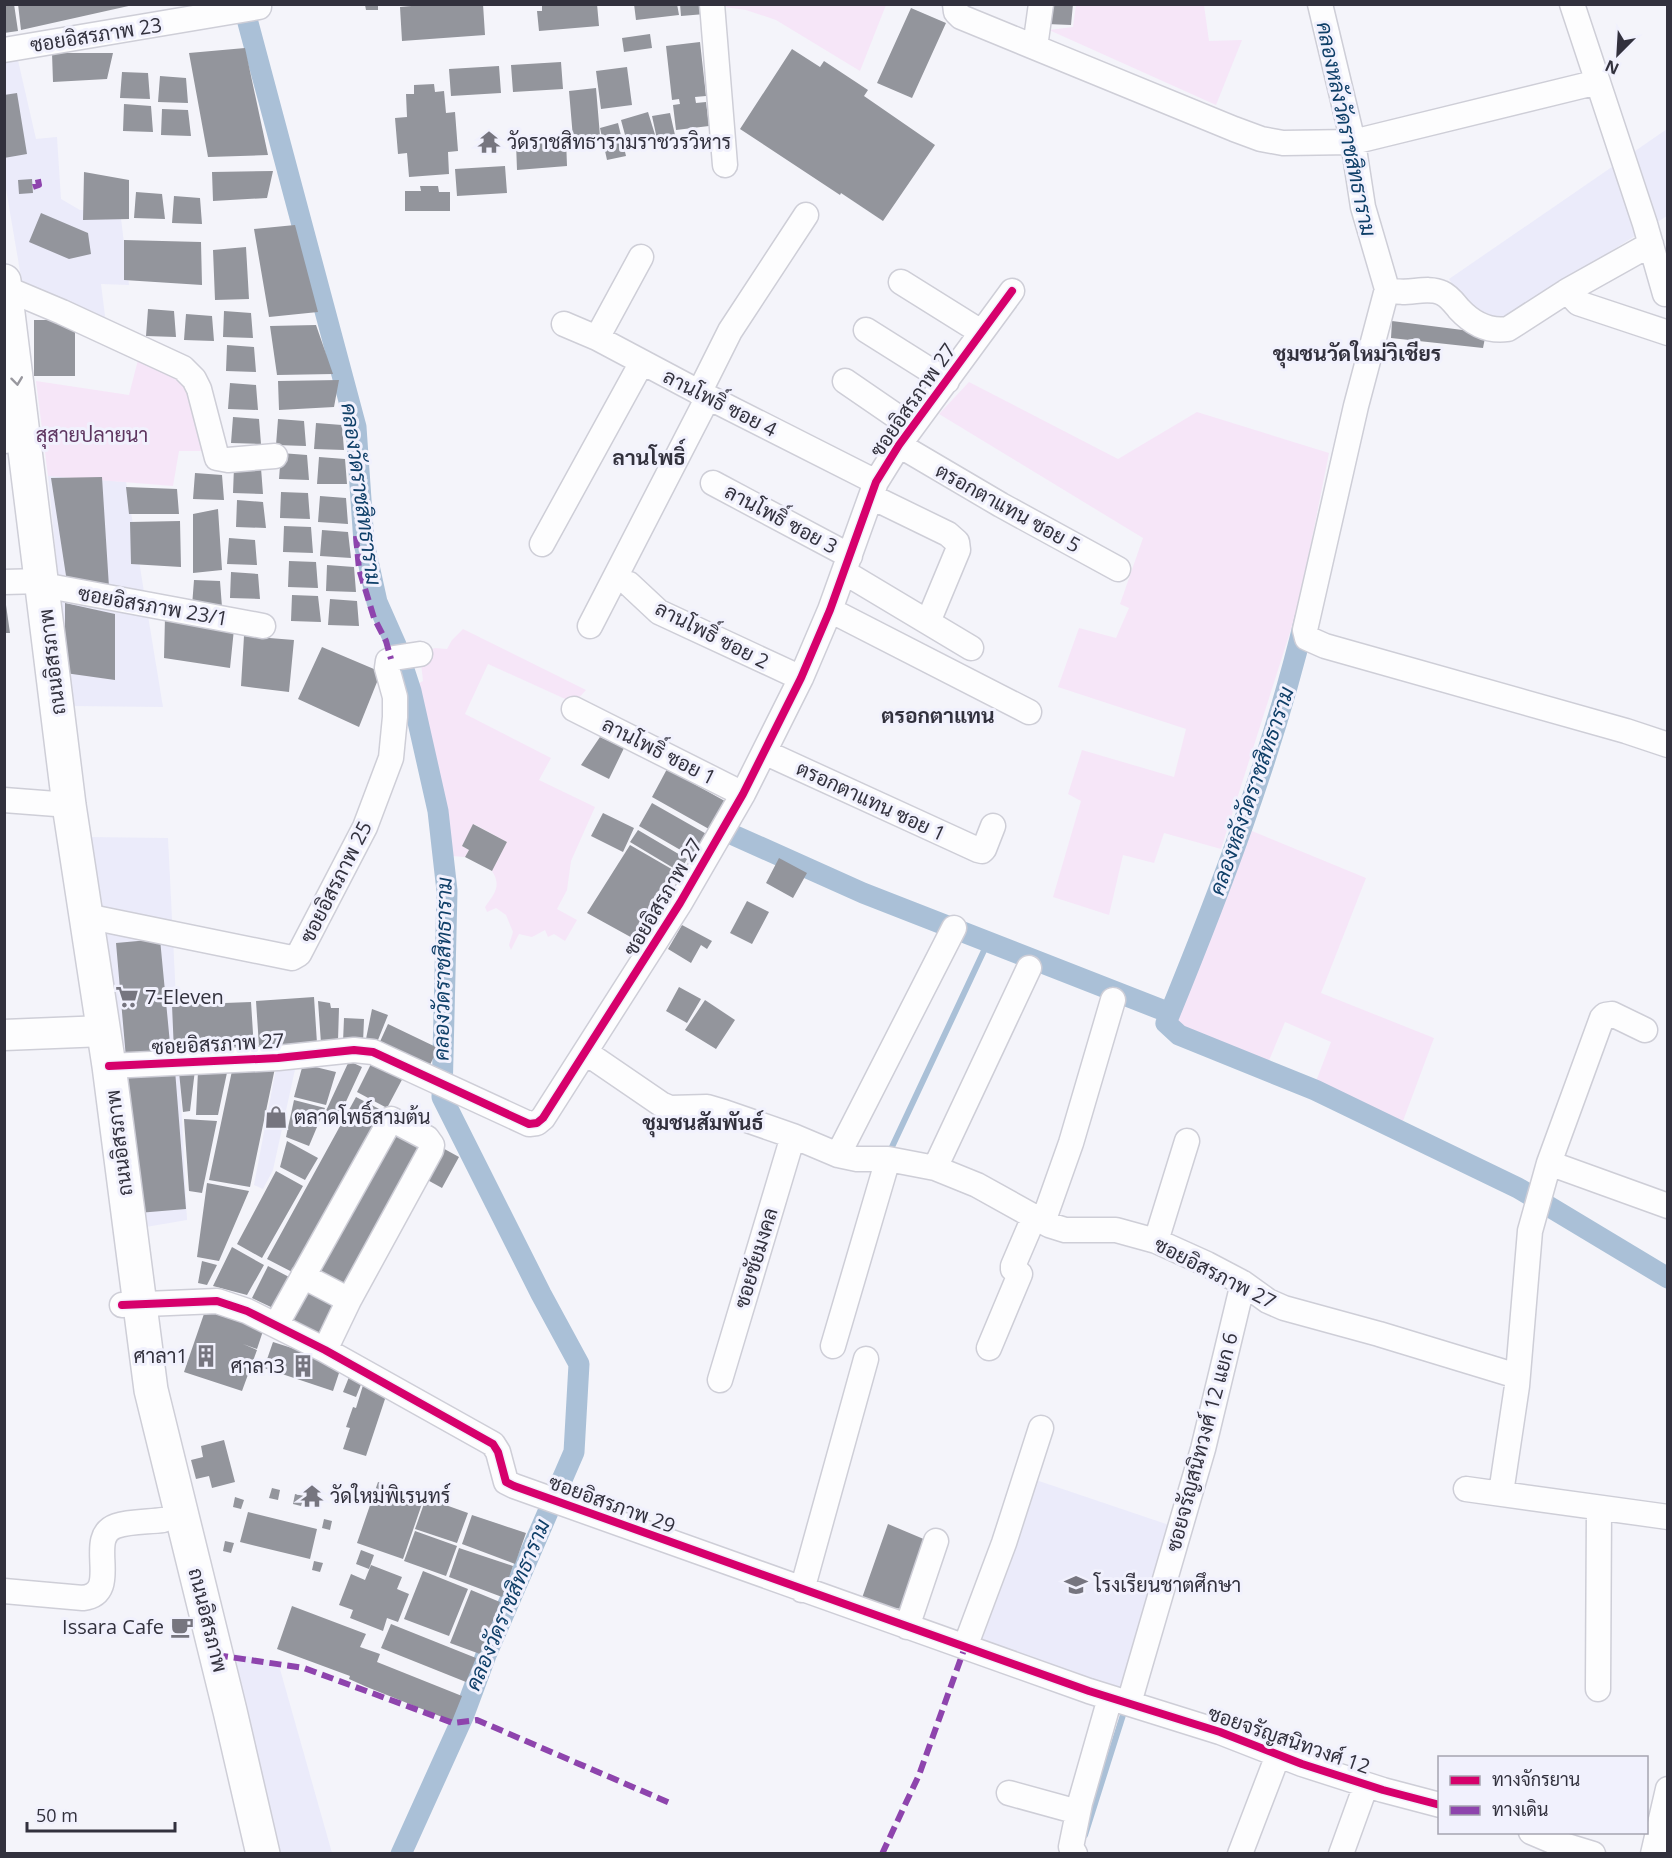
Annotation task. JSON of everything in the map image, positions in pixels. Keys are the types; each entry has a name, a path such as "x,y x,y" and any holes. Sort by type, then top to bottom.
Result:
{"main road":[{"name":"ถนนอิสรภาพ","path":"4,281 29,583"},
{"path":"5,441 29,583 94,1031 130,1305 139,1422 247,1854"},
{"name":"ถนนอิสรภาพ","path":"61,804 86,916 94,1031 109,1066 130,1305 263,1854"}],"street":[{"path":"712,4 725,165"},
{"path":"955,4 956,12 961,17 1261,139 1283,143 1343,142 1598,82"},
{"path":"1035,47 1041,4"},
{"path":"1320,4 1343,142 1387,289 1356,406 1305,630 1307,638 1325,646 1626,731 1668,745"},
{"path":"1572,4 1664,281"},
{"name":"ซอยอิสรภาพ 23","path":"4,50 259,7"},
{"path":"590,626 703,395 730,331 806,215"},
{"path":"1387,289 1397,293 1438,291 1448,297 1481,327 1497,330 1508,329 1567,291 1651,244"},
{"path":"597,339 641,257"},
{"path":"901,282 981,332"},
{"path":"5,288 183,368 194,379 199,389 217,458 228,460 275,456"},
{"name":"ซอยอิสรภาพ 27","path":"109,1066 278,1058 354,1050 373,1052 529,1124 537,1124 680,903 743,794 801,678 830,610 874,490 906,436 1012,291"},
{"path":"1567,291 1578,303 1668,333"},
{"name":"ลานโพธิ์ ซอย 4","path":"564,324 703,395 948,534 957,542 958,550 928,622"},
{"path":"866,330 947,381"},
{"path":"542,544 642,362"},
{"name":"ตรอกตาแทน ซอย 5","path":"845,381 906,436 1001,505 1118,568"},
{"name":"ลานโพธิ์ ซอย 3","path":"712,483 847,564 928,622 971,648"},
{"name":"ซอยอิสรภาพ 23/1","path":"29,583 263,626"},
{"name":"ลานโพธิ์ ซอย 2","path":"629,584 650,604 666,615 801,678"},
{"path":"830,610 1029,712"},
{"name":"ซอยอิสรภาพ 25","path":"86,916 292,958 298,954 365,827 391,758 395,697 390,663 420,654"},
{"name":"ลานโพธิ์ ซอย 1","path":"574,709 743,794"},
{"name":"ตรอกตาแทน ซอย 1","path":"764,752 978,850 984,849 993,826"},
{"path":"4,800 61,804"},
{"path":"838,1155 954,928"},
{"path":"935,1168 1029,968"},
{"path":"989,1348 1020,1274 1013,1269 1013,1266 1039,1219 1071,1143 1113,1000"},
{"path":"1501,1493 1518,1376 1530,1231 1546,1173 1602,1018 1612,1014 1645,1030"},
{"path":"4,1035 94,1031"},
{"name":"ซอยอิสรภาพ 27","path":"585,1052 670,1108 707,1107 793,1136 838,1155 857,1159 888,1159 935,1168 977,1185 1039,1219 1065,1230 1116,1230 1156,1241 1243,1283 1268,1301 1284,1308 1518,1376"},
{"path":"276,1325 391,1119 428,1138 432,1145 431,1150 349,1300 325,1350"},
{"name":"ซอยชัยมงคล","path":"720,1380 793,1136"},
{"path":"1156,1241 1187,1141"},
{"path":"833,1347 888,1159"},
{"path":"1546,1173 1668,1206"},
{"path":"303,1276 349,1300"},
{"name":"ซอยจรัญสนิทวงศ์ 12 แยก 6","path":"1075,1854 1071,1847 1078,1812 1120,1700 1203,1449 1243,1283"},
{"name":"ซอยอิสรภาพ 29","path":"130,1305 217,1301 247,1311 325,1350 493,1444 498,1452 506,1482 802,1590 1120,1700"},
{"path":"802,1590 866,1359"},
{"path":"965,1647 1004,1543 1041,1428"},
{"path":"1466,1489 1668,1517"},
{"path":"1598,1689 1599,1508"},
{"path":"4,1591 91,1597 101,1587 103,1563 101,1546 106,1535 114,1526 163,1520"},
{"path":"907,1627 936,1541"},
{"name":"ซอยจรัญสนิทวงศ์ 12","path":"1120,1700 1220,1732 1278,1755 1366,1785 1438,1804"},
{"path":"1240,1854 1278,1755"},
{"path":"1341,1854 1366,1785"},
{"path":"1653,1854 1668,1789"},
{"path":"1009,1792 1078,1812"},
{"path":"1533,1834 1557,1848 1593,1854"}],"shaded area":[{"path":"17,56 36,139 57,137 61,199 80,210 120,210 129,285 101,284 106,324 23,289 5,183 4,58"},
{"path":"1667,129 1667,216 1496,323 1481,319 1458,294 1449,279"},
{"path":"48,476 126,482 163,707 71,706"},
{"path":"87,837 168,838 187,1220 140,1228"},
{"name":"ตลาดโพธิ์สามต้น","path":"277,1063 296,1065 273,1170 263,1189 254,1185"},
{"name":"โรงเรียนชาตศึกษา","path":"1033,1479 1172,1526 1127,1695 973,1643"},
{"path":"225,1652 278,1662 332,1853 277,1853"}],"green space":[{"path":"723,5 886,5 860,71 776,20"},
{"path":"1076,5 1204,5 1209,41 1242,40 1216,105 1049,30 1073,27"},
{"name":"สุสายปลายนา","path":"139,356 177,370 193,390 204,451 179,451 173,486 48,476 36,381 129,395"},
{"path":"969,382 1118,459 1197,412 1329,453 1299,604 1221,849 1164,833 1154,863 1123,855 1109,915 1053,897 1081,801 1068,794 1082,750 1174,777 1186,729 1058,687 1079,628 1116,638 1129,608 1120,604 1143,538 939,414"},
{"path":"463,629 586,690 574,703 488,664 465,714 551,758 539,780 595,807 571,861 567,890 557,909 577,920 565,941 554,934 548,937 545,930 532,937 519,934 511,950 509,945 513,932 506,915 496,908 487,912 485,907 497,886 492,871 507,842 474,824 462,846 469,850 465,857 452,856 416,685 423,681 420,654 435,648 447,649"},
{"path":"1247,829 1366,878 1321,993 1434,1038 1403,1121 1315,1084 1331,1042 1285,1022 1268,1063 1174,1023"}],"building":[{"path":"4,4 14,4 18,31 4,33"},
{"path":"18,4 133,4 133,5 21,30"},
{"path":"483,4 485,35 402,41 400,7"},
{"path":"542,4 597,4 599,26 539,31 537,11 542,11"},
{"path":"634,4 677,4 679,15 636,20"},
{"path":"680,4 704,4 705,14 681,16"},
{"path":"1048,4 1073,4 1071,25 1047,24"},
{"path":"365,5 378,5 378,10 366,10"},
{"path":"911,8 946,23 912,98 877,83"},
{"path":"650,34 652,48 624,52 622,38"},
{"path":"700,42 706,96 695,97 696,103 706,102 709,126 676,130 673,105 680,104 679,99 672,100 666,46"},
{"path":"245,48 268,155 208,157 189,53"},
{"path":"792,49 820,67 824,61 868,90 864,96 935,145 883,221 740,129"},
{"path":"52,53 113,53 107,79 53,82"},
{"path":"561,62 563,89 513,92 511,65"},
{"path":"499,66 501,93 451,96 449,69"},
{"path":"627,67 632,105 601,109 596,71"},
{"path":"122,72 148,73 150,99 120,98"},
{"path":"160,76 186,78 188,103 158,102"},
{"path":"434,84 435,92 444,91 446,113 455,112 458,151 448,152 449,174 409,177 407,153 398,154 395,118 407,117 406,94 414,94 414,85"},
{"path":"596,88 600,136 573,138 569,91"},
{"path":"17,93 27,154 4,158 4,95"},
{"path":"124,104 151,106 153,132 123,131"},
{"path":"162,109 188,110 191,136 161,135"},
{"path":"648,112 656,138 628,146 621,120"},
{"path":"670,113 675,135 657,139 652,116"},
{"path":"618,123 626,156 607,160 600,128"},
{"path":"566,139 567,166 517,170 516,143"},
{"path":"505,166 507,193 457,196 455,169"},
{"path":"273,171 267,198 213,201 212,172"},
{"path":"84,172 129,180 129,219 83,220"},
{"path":"32,179 33,193 19,194 18,180"},
{"path":"420,186 438,186 439,192 450,192 450,211 405,211 405,191 421,191"},
{"path":"136,192 162,194 165,219 134,218"},
{"path":"174,196 200,198 202,224 172,223"},
{"path":"41,213 88,233 91,254 69,259 29,242"},
{"path":"295,225 318,312 269,317 254,229"},
{"path":"124,240 201,242 202,285 124,280"},
{"path":"246,247 249,299 215,300 213,250"},
{"path":"148,309 174,311 176,337 146,336"},
{"path":"224,311 251,313 253,338 223,337"},
{"path":"186,314 212,316 214,341 184,340"},
{"path":"34,320 75,320 75,376 34,376"},
{"path":"1392,321 1486,333 1483,348 1391,338"},
{"path":"316,325 333,374 277,375 270,326"},
{"path":"227,345 254,347 256,372 226,371"},
{"path":"339,380 334,407 279,410 278,381"},
{"path":"230,383 256,385 258,410 228,409"},
{"path":"233,417 259,419 261,444 231,443"},
{"path":"278,419 304,421 306,446 276,445"},
{"path":"316,423 342,425 344,450 314,449"},
{"path":"281,453 307,455 309,480 279,479"},
{"path":"319,457 345,459 347,484 317,484"},
{"path":"234,467 261,468 263,494 233,493"},
{"path":"195,473 222,475 224,500 193,499"},
{"path":"102,477 109,587 67,582 51,478"},
{"path":"126,487 177,489 179,514 129,514"},
{"path":"281,492 308,493 310,519 280,518"},
{"path":"320,496 346,498 348,524 318,522"},
{"path":"237,500 263,502 266,528 236,527"},
{"path":"218,509 222,570 193,573 193,514"},
{"path":"180,521 181,567 131,564 130,522"},
{"path":"284,526 311,527 313,553 283,552"},
{"path":"322,530 348,532 351,558 320,556"},
{"path":"229,538 255,540 257,565 227,564"},
{"path":"289,561 316,562 318,588 288,587"},
{"path":"327,565 354,567 356,592 326,591"},
{"path":"231,572 258,574 260,599 230,598"},
{"path":"194,580 220,581 222,607 192,606"},
{"path":"292,595 318,596 321,622 291,621"},
{"path":"330,599 357,601 359,626 328,625"},
{"path":"65,603 115,614 115,680 65,673"},
{"path":"4,605 6,605 10,633 4,633"},
{"path":"165,617 234,629 230,668 164,658"},
{"path":"244,636 294,640 289,692 241,686"},
{"path":"322,647 381,672 359,727 298,699"},
{"path":"600,737 624,748 609,779 581,765"},
{"path":"667,769 732,805 716,833 652,797"},
{"path":"652,803 710,836 696,859 639,826"},
{"path":"603,813 634,828 623,852 591,836"},
{"path":"473,824 507,842 492,871 465,857 469,850 462,846"},
{"path":"638,830 687,859 680,872 630,842"},
{"path":"630,845 675,871 636,940 587,913"},
{"path":"779,858 807,873 793,898 766,883"},
{"path":"747,901 769,912 752,944 730,933"},
{"path":"682,925 712,941 707,949 701,945 691,963 668,949"},
{"path":"160,939 171,1054 126,1058 116,943"},
{"path":"679,987 701,999 687,1023 666,1011"},
{"path":"314,997 317,1043 259,1046 256,1001"},
{"path":"705,1000 735,1020 716,1049 685,1030"},
{"path":"318,1001 330,1003 331,1008 339,1008 338,1041 321,1043"},
{"path":"251,1002 254,1049 174,1052 172,1005"},
{"path":"372,1009 388,1015 376,1045 365,1044"},
{"path":"344,1018 364,1019 363,1043 343,1042"},
{"path":"388,1024 438,1048 428,1069 378,1046"},
{"path":"374,1058 405,1074 387,1108 357,1092"},
{"path":"349,1061 362,1067 337,1121 324,1115"},
{"path":"303,1064 336,1072 326,1105 294,1097"},
{"path":"233,1066 275,1068 250,1187 209,1180"},
{"path":"228,1068 218,1115 196,1115 198,1071"},
{"path":"175,1070 186,1209 138,1213 127,1074"},
{"path":"195,1070 190,1111 183,1112 179,1072"},
{"path":"356,1097 385,1112 296,1274 267,1259"},
{"path":"294,1100 325,1108 309,1146 286,1137"},
{"path":"184,1119 217,1121 202,1193 189,1191"},
{"path":"394,1129 427,1147 347,1290 314,1271"},
{"path":"287,1141 318,1158 305,1180 280,1167"},
{"path":"439,1146 459,1157 442,1188 422,1177"},
{"path":"276,1171 303,1186 262,1258 237,1244"},
{"path":"207,1183 249,1191 219,1261 197,1257"},
{"path":"232,1247 264,1265 247,1295 213,1286"},
{"path":"202,1261 217,1265 207,1285 198,1283"},
{"path":"268,1266 291,1278 275,1309 252,1298"},
{"path":"309,1285 340,1304 320,1337 289,1319"},
{"path":"206,1308 264,1328 257,1349 243,1344 257,1350 242,1391 184,1372"},
{"name":"ศาลา3","path":"273,1342 342,1364 333,1391 264,1368"},
{"path":"349,1377 362,1382 356,1397 343,1392"},
{"path":"364,1382 388,1390 366,1456 343,1449 350,1428 346,1427 353,1407 356,1408"},
{"path":"224,1440 235,1482 212,1488 209,1476 196,1479 191,1460 203,1457 201,1446"},
{"path":"378,1482 424,1498 403,1559 357,1543"},
{"path":"272,1488 280,1490 278,1500 269,1498"},
{"path":"295,1494 304,1496 301,1506 293,1504"},
{"path":"235,1497 244,1500 241,1509 233,1507"},
{"path":"426,1498 468,1513 457,1543 415,1529"},
{"path":"248,1512 317,1529 310,1559 240,1542"},
{"path":"472,1515 526,1533 515,1564 462,1544"},
{"path":"324,1519 332,1521 330,1530 322,1528"},
{"path":"888,1524 926,1540 901,1609 896,1608 895,1611 862,1598"},
{"path":"415,1531 457,1546 446,1576 404,1561"},
{"path":"225,1541 234,1543 231,1553 223,1551"},
{"path":"459,1548 513,1566 502,1597 449,1577"},
{"path":"361,1550 374,1555 369,1569 356,1564"},
{"path":"314,1561 323,1563 320,1572 312,1570"},
{"path":"371,1565 402,1577 397,1589 409,1594 398,1622 387,1618 383,1631 350,1618 353,1610 339,1605 351,1574 365,1580"},
{"path":"423,1571 468,1589 449,1636 404,1619"},
{"path":"471,1590 500,1602 480,1654 450,1643"},
{"path":"292,1606 366,1634 360,1647 380,1654 377,1662 462,1696 452,1721 367,1687 349,1679 350,1676 277,1649"},
{"path":"391,1624 476,1658 466,1682 381,1648"}],"waterway":[{"name":"คลองวัดราชสิทธาราม","path":"243,4 356,427 364,543 377,602 396,645 411,691 438,811 447,891 442,1097 541,1294 579,1364 574,1452 486,1655 463,1717 401,1854"},
{"name":"คลองหลังวัดราชสิทธาราม","path":"1305,618 1261,772 1206,924 1166,1023 1179,1035 1315,1090 1518,1188 1668,1278"},
{"path":"731,834 863,893 1170,1013"},
{"path":"891,1149 988,942"},
{"path":"1085,1835 1123,1715"}],"marked path":[{"path":"33,187 39,185 37,175"},
{"path":"356,536 359,569 374,618 386,641 391,659"},
{"path":"882,1854 919,1775 965,1647"},
{"path":"216,1655 304,1668 453,1723 477,1720 670,1803"}],"cycle path":[{"path":"109,1066 278,1058 354,1050 373,1052 529,1124 537,1123 543,1118 680,903 743,794 801,678 830,610 876,482 899,445 1012,291"},
{"path":"122,1305 217,1301 247,1311 325,1350 493,1444 498,1452 506,1482 514,1486 1089,1691 1220,1732 1302,1764 1383,1790 1438,1804"}],"place":[{"name":"วัดราชสิทธารามราชวรวิหาร","path":"489,142"},
{"name":"7-Eleven","path":"127,997"},
{"name":"ตลาดโพธิ์สามต้น","path":"276,1117"},
{"name":"ศาลา1","path":"206,1356"},
{"name":"ศาลา3","path":"303,1366"},
{"name":"วัดใหม่พิเรนทร์","path":"312,1496"},
{"name":"โรงเรียนชาตศึกษา","path":"1076,1585"},
{"name":"Issara Cafe","path":"182,1627"}],"district":[{"name":"ชุมชนวัดใหม่วิเชียร","path":"1357,354"},
{"name":"ลานโพธิ์","path":"649,458"},
{"name":"ตรอกตาแทน","path":"938,716"},
{"name":"ชุมชนสัมพันธ์","path":"703,1123"}]}
